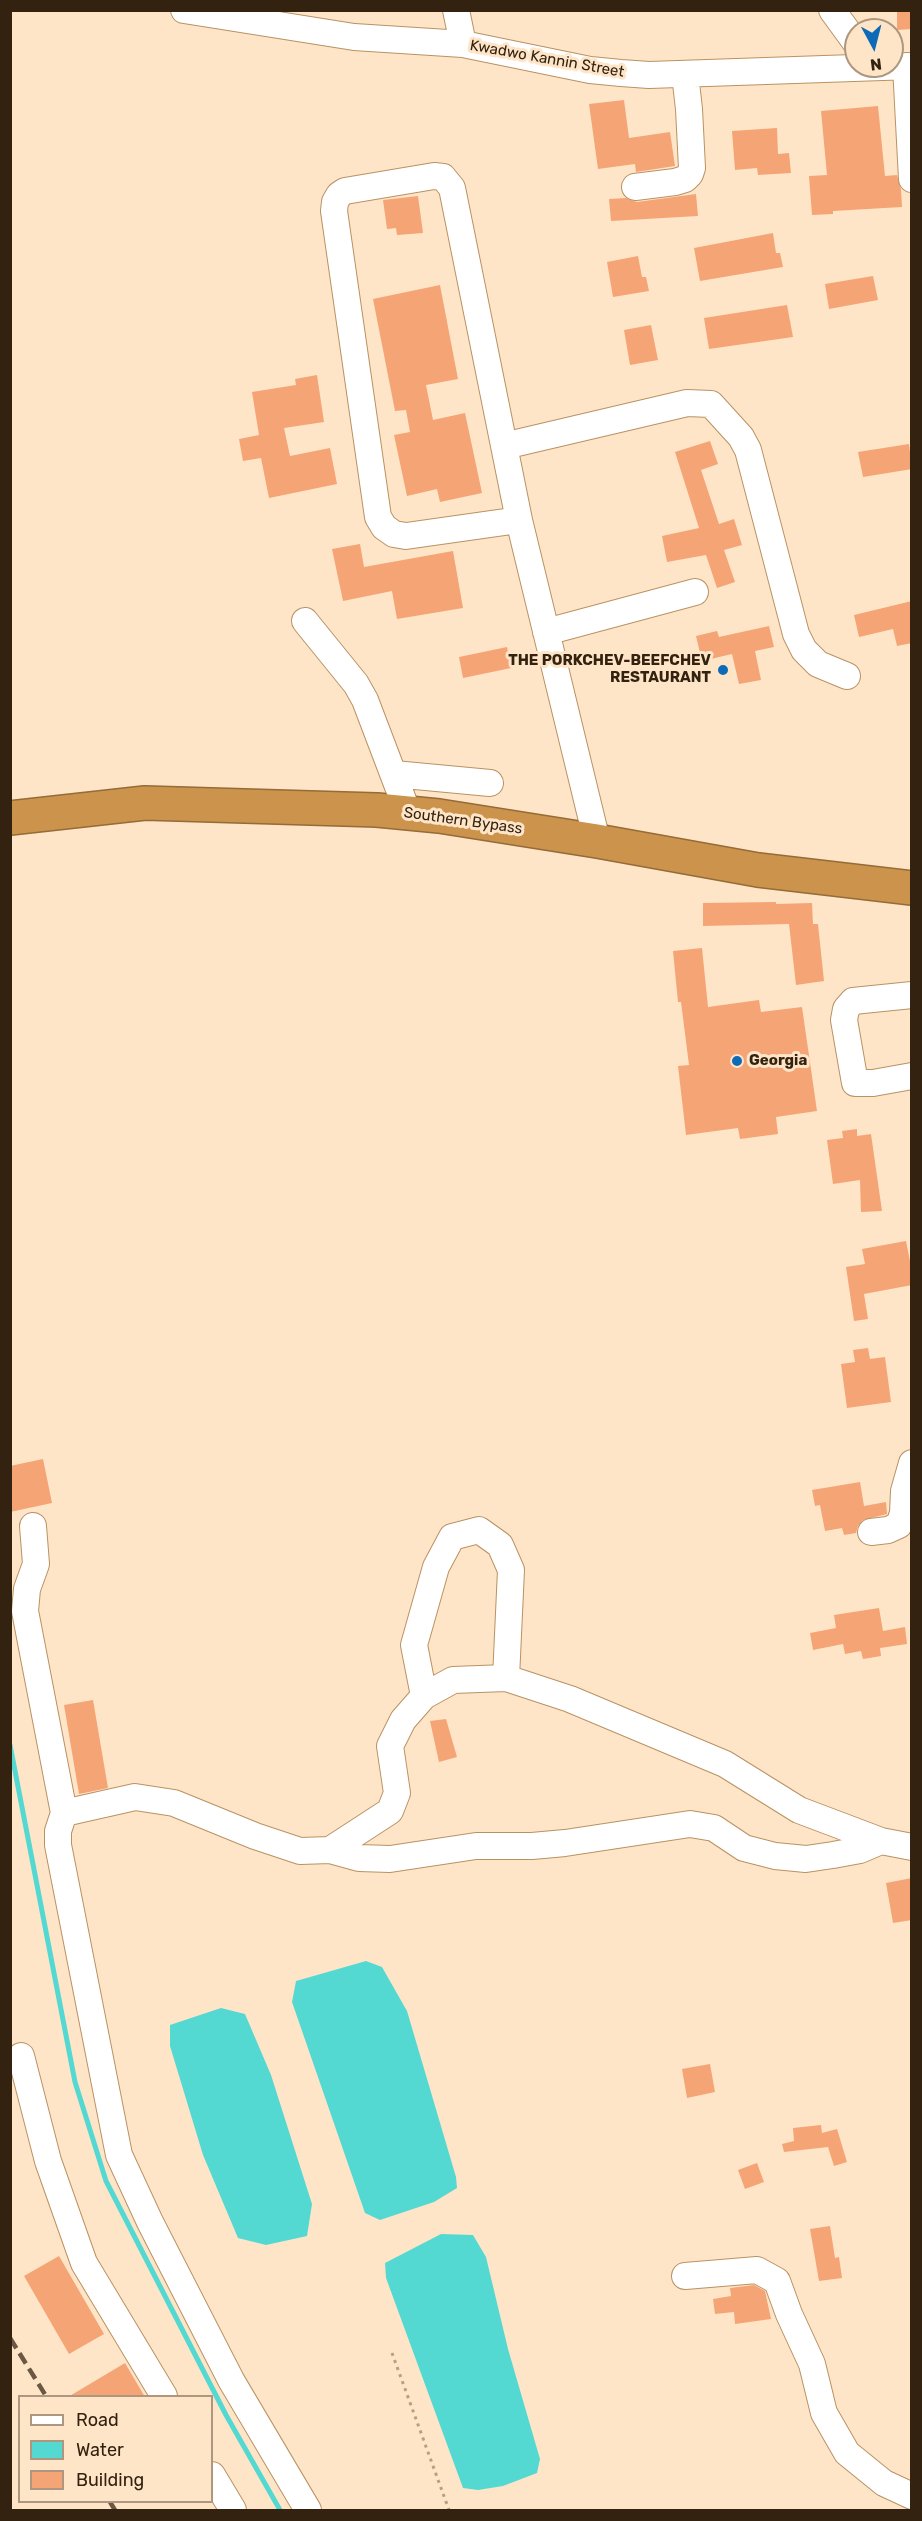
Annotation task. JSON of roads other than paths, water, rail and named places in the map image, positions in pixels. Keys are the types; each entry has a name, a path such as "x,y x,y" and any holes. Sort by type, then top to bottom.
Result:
{"highway":[{"name":"Southern Bypass","path":"10,818 145,803 345,808 408,813 597,841 758,870 912,888"}],"street":[{"name":"Kwadwo Kannin Street","path":"184,10 354,37 463,44 590,70 649,75 844,68"},
{"path":"456,10 463,44"},
{"path":"832,10 844,26"},
{"path":"909,66 912,179"},
{"path":"635,187 675,182 690,174 692,168 690,121 685,74"},
{"path":"519,520 406,536 394,534 384,527 378,517 334,212 335,202 345,190 434,176 443,177 449,183 519,520 597,841"},
{"path":"504,446 687,403 711,404 741,437 748,450 796,634 804,650 818,663 847,676"},
{"path":"546,632 695,592"},
{"path":"305,621 356,684 374,720 408,813"},
{"path":"394,774 490,783"},
{"path":"912,995 853,1001 846,1009 844,1020 855,1083 873,1083 912,1076"},
{"path":"871,1532 888,1530 899,1525 903,1513 904,1491 912,1463"},
{"path":"33,1526 36,1564 27,1589 25,1611 64,1813 58,1830 58,1845 119,2155 150,2222 231,2380 308,2511"},
{"path":"424,1696 414,1645 436,1568 452,1537 479,1530 500,1545 511,1570 506,1678"},
{"path":"330,1850 390,1811 396,1793 390,1746 403,1720 424,1696 453,1680 506,1678 570,1699 725,1764 799,1810 881,1841 912,1847"},
{"path":"64,1813 135,1797 174,1803 255,1836 300,1851 330,1850 359,1858 390,1859 476,1846 532,1846 565,1843 690,1824 714,1828 744,1848 775,1856 806,1858 833,1855 860,1851 881,1841"},
{"path":"21,2056 48,2161 84,2263 163,2395"},
{"path":"685,2276 757,2270 777,2280 789,2314 812,2364 824,2413 847,2453 884,2483 912,2496"},
{"path":"213,2477 233,2511"}],"water":[{"path":"366,1961 382,1967 407,2011 456,2177 457,2188 434,2202 380,2220 365,2213 292,2002 296,1981"},
{"path":"221,2008 245,2014 271,2075 312,2204 307,2236 266,2245 238,2238 203,2155 170,2046 170,2025"},
{"path":"441,2234 473,2235 486,2257 508,2349 540,2459 537,2473 503,2486 478,2490 463,2488 386,2278 385,2263"}],"waterway":[{"path":"10,1745 75,2082 106,2181 226,2415 280,2510"}],"railway":[{"path":"10,2338 45,2395"},
{"path":"111,2503 115,2510"}],"place":[{"name":"THE PORKCHEV-BEEFCHEV RESTAURANT","path":"723,670"},
{"name":"Georgia","path":"737,1061"}]}
